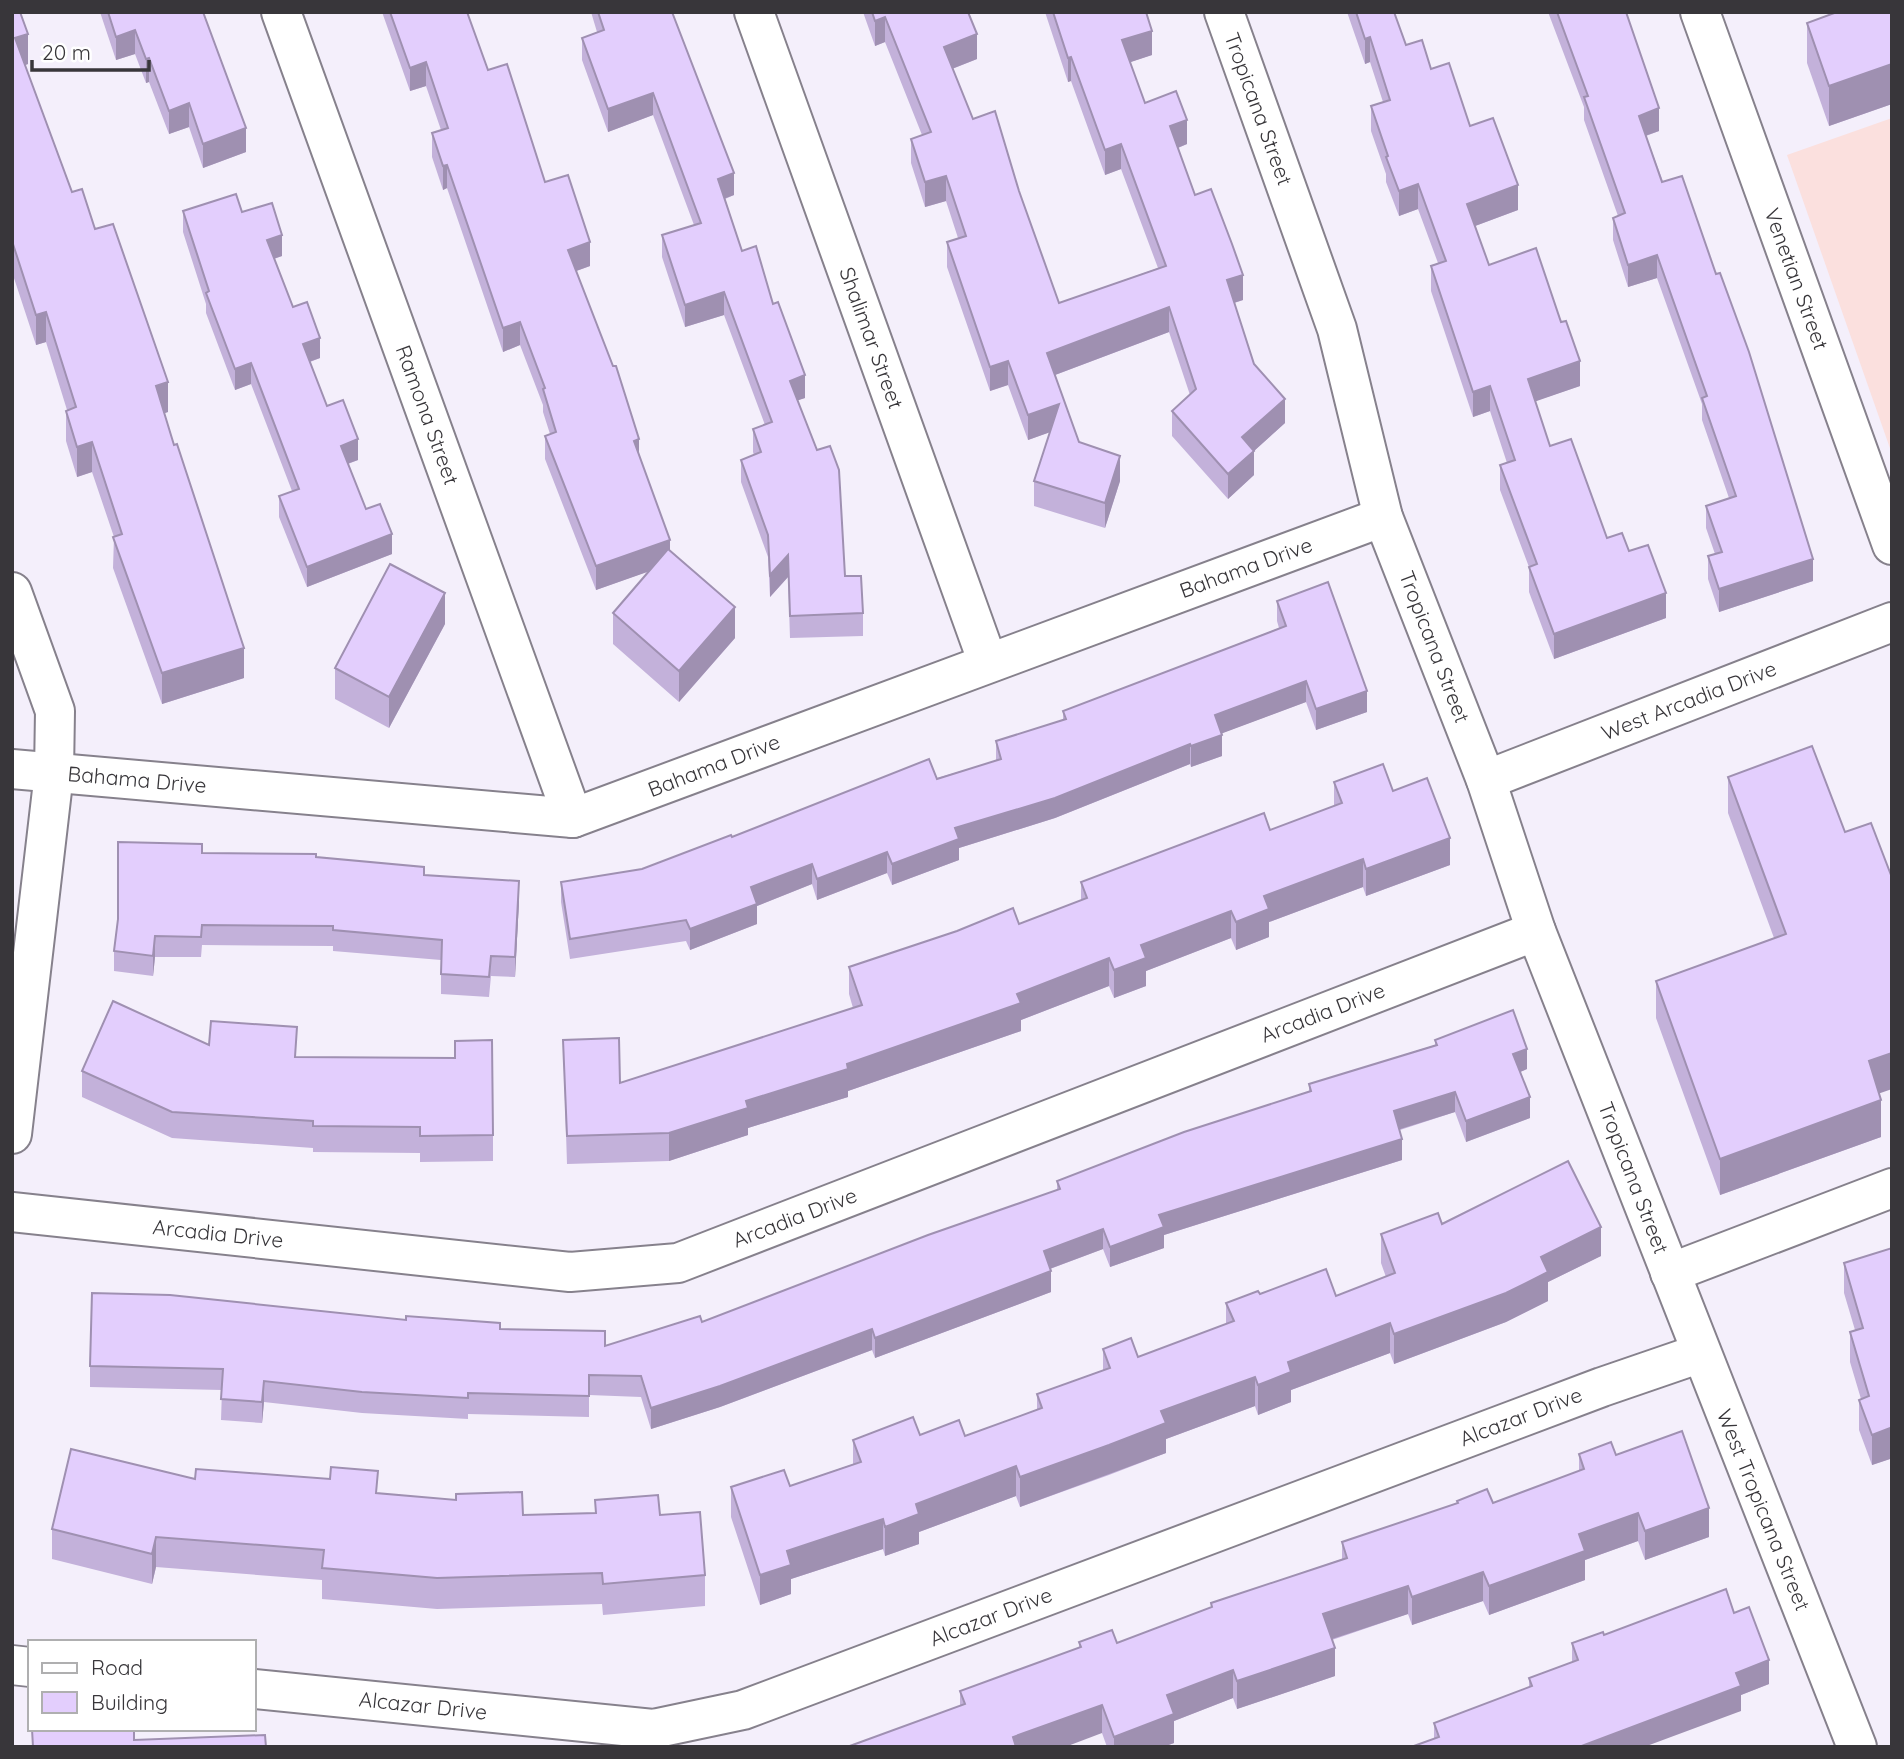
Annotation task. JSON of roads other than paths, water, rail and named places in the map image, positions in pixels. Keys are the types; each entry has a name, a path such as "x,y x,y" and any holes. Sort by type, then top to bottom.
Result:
{"street":[{"name":"Ramona Street","path":"281,12 573,818"},
{"name":"Shalimar Street","path":"754,12 988,663"},
{"name":"Tropicana Street","path":"1224,12 1337,329 1383,517 1486,780 1536,931 1670,1273"},
{"name":"Venetian Street","path":"1700,12 1892,545"},
{"name":"Bahama Drive","path":"12,769 573,818 1383,517"},
{"path":"12,592 55,711 54,773 12,1135"},
{"name":"West Arcadia Drive","path":"1486,780 1892,622"},
{"name":"Arcadia Drive","path":"12,1212 570,1272 678,1264 1536,931"},
{"path":"1670,1273 1892,1188"},
{"name":"West Tropicana Street","path":"1670,1273 1857,1747"},
{"name":"Alcazar Drive","path":"256,1689 653,1729 743,1710 1589,1392 1701,1353"}]}
